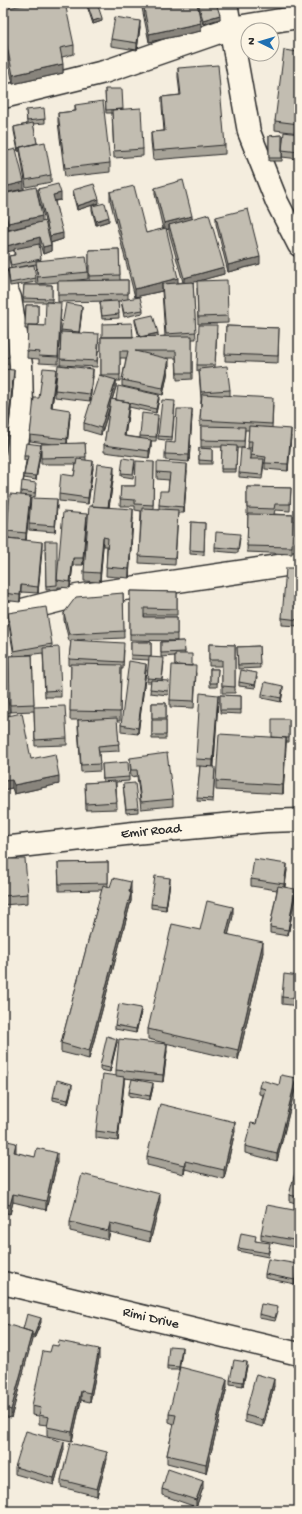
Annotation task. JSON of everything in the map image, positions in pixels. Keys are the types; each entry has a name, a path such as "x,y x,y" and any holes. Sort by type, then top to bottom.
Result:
{"street":[{"path":"226,3 249,132 277,202 299,245"},
{"path":"3,97 104,72 231,28 299,17"},
{"path":"3,282 10,298 22,365 22,410 3,537"},
{"path":"3,615 77,596 299,563"},
{"name":"Emir Road","path":"3,848 134,833 266,821 299,820"},
{"name":"Rimi Drive","path":"3,1283 299,1354"}],"building":[{"path":"33,3 65,3 74,45 60,48 63,64 13,75 3,27 3,9"},
{"path":"87,3 97,3 102,18 93,21"},
{"path":"143,3 197,3 201,23 149,34"},
{"path":"198,3 216,3 220,15 203,20"},
{"path":"115,17 140,21 137,43 111,39"},
{"path":"284,50 299,52 299,124 275,121"},
{"path":"218,65 225,145 153,151 151,132 165,131 162,97 181,95 178,68"},
{"path":"105,89 122,89 123,109 106,110"},
{"path":"103,101 110,163 65,168 58,113 76,111 75,105"},
{"path":"44,108 45,119 27,121 26,110"},
{"path":"141,108 143,149 114,151 112,110"},
{"path":"33,123 37,143 18,148 14,127"},
{"path":"284,132 299,134 299,152 282,150"},
{"path":"282,135 282,158 269,158 269,136"},
{"path":"45,142 51,175 26,180 20,147"},
{"path":"16,149 24,182 4,187 3,152"},
{"path":"183,180 192,216 164,223 155,188"},
{"path":"58,184 61,193 53,195 63,233 50,236 38,189"},
{"path":"94,184 99,199 77,206 73,190"},
{"path":"134,186 146,233 166,228 178,278 135,289 110,192"},
{"path":"36,187 42,216 8,223 3,194"},
{"path":"105,203 109,217 96,221 92,206"},
{"path":"248,209 260,257 228,265 216,217"},
{"path":"209,214 224,267 184,278 169,225"},
{"path":"45,221 51,245 43,247 40,237 3,247 3,232"},
{"path":"39,244 41,259 11,265 9,256 15,255 14,249"},
{"path":"119,249 120,275 89,276 89,250"},
{"path":"86,256 88,272 38,277 36,261"},
{"path":"34,265 36,278 10,283 8,269"},
{"path":"128,280 128,294 58,295 58,281"},
{"path":"227,280 228,316 198,317 197,281"},
{"path":"193,282 196,332 166,334 162,284"},
{"path":"24,285 52,285 52,299 23,298"},
{"path":"140,297 143,310 124,313 121,300"},
{"path":"118,301 119,314 102,316 100,302"},
{"path":"46,302 61,303 58,357 39,356 40,352 27,351 28,325 45,326"},
{"path":"66,303 82,306 79,332 61,330"},
{"path":"26,305 38,305 38,325 25,325"},
{"path":"3,314 6,314 9,357 3,358"},
{"path":"153,315 158,333 140,337 135,319"},
{"path":"132,323 133,337 102,337 102,324"},
{"path":"199,325 217,325 215,365 197,365"},
{"path":"226,326 279,328 278,356 225,354"},
{"path":"61,332 99,334 97,361 60,359"},
{"path":"192,336 192,373 177,373 176,351 135,351 169,359 163,388 122,380 128,351 120,351 120,375 101,375 101,337"},
{"path":"58,365 93,369 90,394 55,390"},
{"path":"227,366 230,390 201,392 199,369"},
{"path":"43,368 56,369 51,407 70,410 67,439 30,435 34,398 39,398"},
{"path":"3,369 14,370 9,416 3,415"},
{"path":"99,375 116,380 101,428 84,423"},
{"path":"118,386 159,395 156,409 116,400"},
{"path":"202,394 273,398 272,424 200,420"},
{"path":"111,399 129,402 124,436 151,440 149,451 104,445"},
{"path":"162,400 175,401 172,437 158,436"},
{"path":"177,409 192,409 189,455 165,454 166,442 175,443"},
{"path":"142,413 158,415 156,437 140,436"},
{"path":"3,417 9,418 3,467"},
{"path":"201,426 245,427 244,441 201,440"},
{"path":"249,426 291,429 288,464 265,463 266,457 251,455 252,441 248,441"},
{"path":"26,443 41,445 36,476 24,475 28,456 24,456"},
{"path":"85,443 86,457 41,458 41,444"},
{"path":"222,445 237,446 236,469 221,469"},
{"path":"199,448 212,449 212,461 199,460"},
{"path":"241,448 250,449 250,459 264,459 262,475 239,473"},
{"path":"123,458 135,460 133,474 121,473"},
{"path":"77,459 93,461 88,498 59,494 61,474 74,476"},
{"path":"136,461 154,462 153,505 135,504 135,500 120,499 121,486 135,486"},
{"path":"157,462 187,464 184,507 159,505 160,491 168,491 170,473 157,472"},
{"path":"97,464 114,466 108,507 92,506"},
{"path":"22,481 36,483 35,493 21,491"},
{"path":"247,487 291,488 290,504 275,504 274,509 247,508"},
{"path":"10,494 30,496 26,533 7,531"},
{"path":"31,498 57,499 55,526 29,524"},
{"path":"89,506 133,509 129,569 106,567 108,538 103,537 100,573 84,572"},
{"path":"142,508 178,510 175,558 139,556"},
{"path":"63,512 87,514 83,558 73,558 70,582 57,580"},
{"path":"248,514 293,515 292,547 247,546"},
{"path":"191,522 205,523 204,551 190,550"},
{"path":"216,532 240,534 238,549 215,547"},
{"path":"7,538 42,542 38,587 21,585 20,595 3,593 3,575"},
{"path":"45,541 57,541 57,585 46,586"},
{"path":"286,568 299,568 299,620 282,618"},
{"path":"130,591 177,592 177,609 144,608 144,617 177,617 177,634 130,634"},
{"path":"123,593 124,631 69,634 64,613 76,597"},
{"path":"46,607 52,644 14,651 8,613"},
{"path":"4,621 6,639 3,639"},
{"path":"71,640 124,643 123,662 69,659"},
{"path":"184,641 185,652 161,653 161,642"},
{"path":"131,642 151,642 151,656 131,655"},
{"path":"209,644 235,645 235,687 222,686 222,660 209,660"},
{"path":"3,645 7,645 7,683 3,683"},
{"path":"259,646 260,664 238,665 237,647"},
{"path":"59,647 61,690 45,691 43,648"},
{"path":"175,654 192,654 192,666 175,665"},
{"path":"32,655 34,704 10,705 9,656"},
{"path":"149,657 164,658 162,679 147,678"},
{"path":"129,661 146,664 138,728 121,725"},
{"path":"71,664 121,665 120,712 70,711"},
{"path":"172,665 196,666 194,701 170,700"},
{"path":"210,669 218,669 217,683 210,683"},
{"path":"241,670 257,673 255,685 239,682"},
{"path":"151,680 169,681 168,691 150,689"},
{"path":"265,682 283,686 281,698 262,694"},
{"path":"6,690 10,712 3,713 3,691"},
{"path":"200,693 218,695 213,760 196,759"},
{"path":"220,695 241,696 241,710 220,710"},
{"path":"152,703 166,703 166,718 152,718"},
{"path":"65,706 67,738 35,740 34,707"},
{"path":"22,713 31,759 55,754 59,776 14,785 12,780 3,781 3,717"},
{"path":"117,718 119,744 98,746 100,764 81,765 78,720"},
{"path":"272,719 289,719 289,738 272,737"},
{"path":"152,720 166,720 166,735 152,735"},
{"path":"219,734 286,738 283,785 216,781"},
{"path":"167,753 173,799 141,802 137,770 131,770 130,758"},
{"path":"128,762 129,777 103,779 102,764"},
{"path":"200,766 215,767 213,799 197,798"},
{"path":"115,781 117,802 86,804 85,783"},
{"path":"135,783 138,808 126,809 123,784"},
{"path":"3,859 25,859 28,894 3,896"},
{"path":"254,859 287,864 284,884 251,879"},
{"path":"108,862 108,883 59,884 58,863"},
{"path":"155,876 170,878 166,906 151,904"},
{"path":"113,878 131,882 129,892 131,893 89,1051 61,1043 103,885 110,887"},
{"path":"278,886 295,889 288,930 270,927"},
{"path":"207,901 233,907 226,934 263,942 238,1050 148,1029 172,924 200,930"},
{"path":"299,914 299,932 295,931"},
{"path":"284,974 299,976 299,999 282,997"},
{"path":"119,1004 141,1008 136,1029 115,1025"},
{"path":"107,1036 117,1039 110,1068 100,1066"},
{"path":"119,1039 167,1044 163,1075 116,1070"},
{"path":"3,1072 8,1073 5,1089 3,1089"},
{"path":"103,1074 124,1077 118,1134 96,1131"},
{"path":"281,1075 296,1078 277,1154 245,1146 251,1123 256,1124 265,1089 259,1087 261,1080 279,1085"},
{"path":"132,1079 153,1083 150,1096 129,1092"},
{"path":"57,1080 72,1084 68,1100 53,1097"},
{"path":"160,1104 235,1122 224,1170 185,1161 184,1165 147,1156"},
{"path":"3,1140 16,1143 14,1152 35,1157 37,1148 57,1153 46,1201 13,1194 10,1205 3,1203"},
{"path":"297,1165 299,1165 299,1197 289,1195"},
{"path":"82,1174 160,1194 150,1233 110,1223 108,1231 70,1222"},
{"path":"267,1205 299,1211 299,1241 261,1234"},
{"path":"241,1233 256,1236 255,1241 270,1243 268,1253 238,1248"},
{"path":"268,1259 298,1264 295,1280 265,1274"},
{"path":"261,1304 278,1307 275,1318 259,1314"},
{"path":"27,1314 41,1318 34,1335 32,1335 32,1332 23,1329"},
{"path":"6,1324 32,1332 11,1410 3,1407 3,1335"},
{"path":"59,1341 99,1349 90,1393 81,1391 72,1432 47,1427 49,1417 39,1415 41,1408 32,1406 43,1351 50,1352 52,1345 58,1346"},
{"path":"169,1346 182,1347 179,1367 167,1366"},
{"path":"234,1360 247,1362 243,1382 230,1380"},
{"path":"180,1367 227,1379 206,1464 167,1455 176,1415 169,1414"},
{"path":"256,1374 274,1379 263,1420 245,1415"},
{"path":"26,1431 64,1442 54,1478 15,1467"},
{"path":"70,1443 107,1452 97,1489 61,1480"},
{"path":"168,1469 203,1481 196,1500 162,1489"}]}
